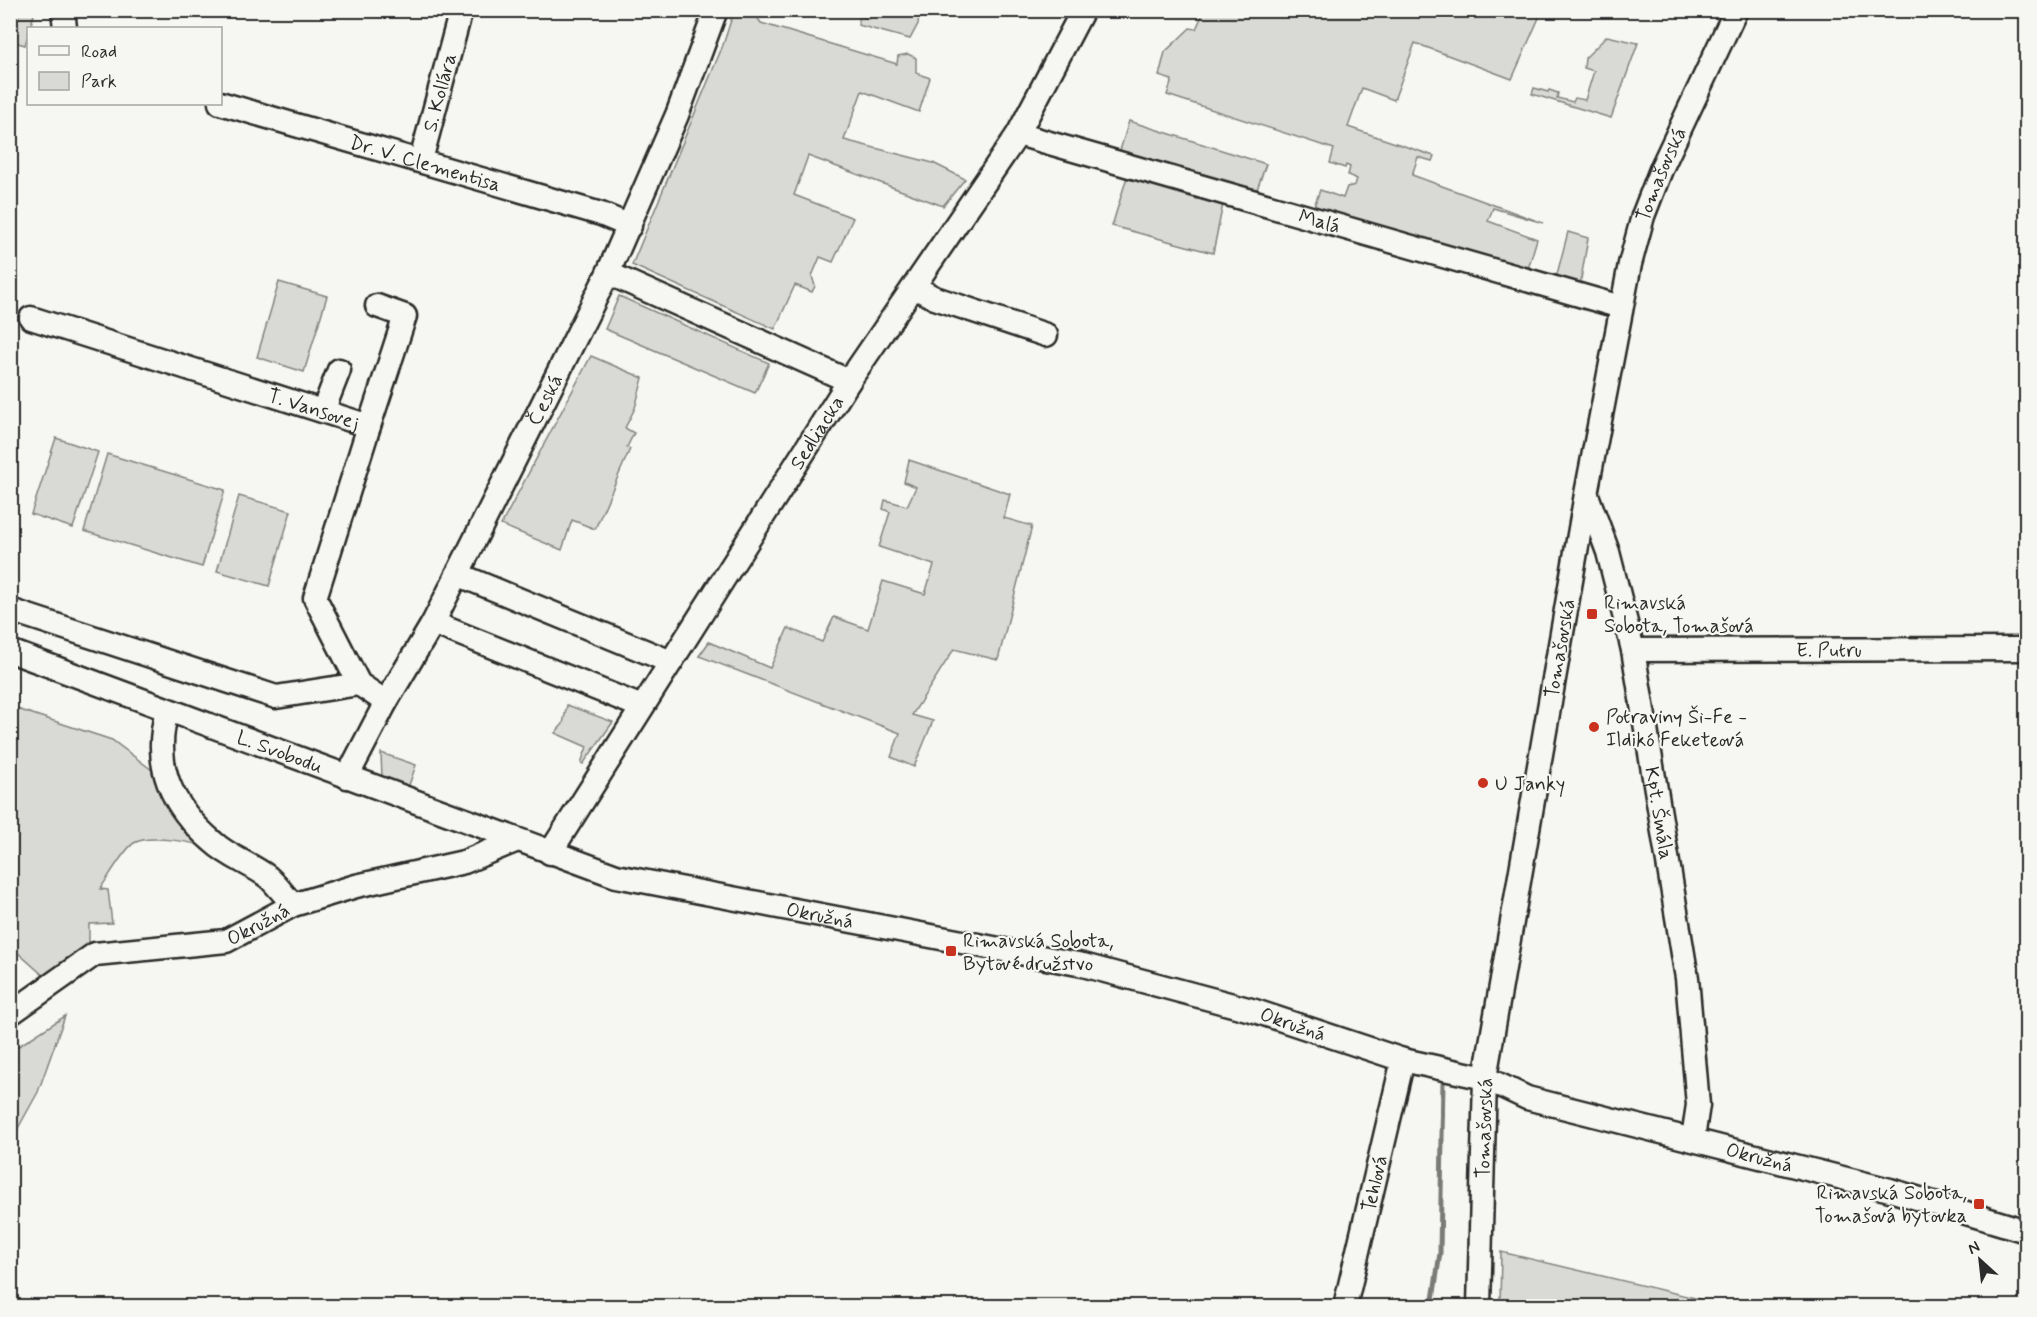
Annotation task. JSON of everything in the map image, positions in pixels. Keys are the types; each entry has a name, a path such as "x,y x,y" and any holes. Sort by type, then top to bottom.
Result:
{"street":[{"path":"63,10 65,27"},
{"name":"Česká","path":"347,777 386,702 433,623 608,273 677,115 716,10"},
{"name":"Sedliacka","path":"550,853 849,381 1018,134 1083,10"},
{"name":"Tomašovská","path":"1479,1306 1485,1078 1586,494 1621,307 1642,216 1662,167 1736,10"},
{"name":"S. Kollára","path":"421,160 458,15"},
{"name":"Dr. V. Clementisa","path":"222,104 601,214 630,226"},
{"name":"Malá","path":"1018,134 1621,307"},
{"path":"608,273 849,381"},
{"path":"914,287 935,298 1046,335"},
{"path":"369,426 405,316 376,306"},
{"name":"T. Vansovej","path":"31,318 369,426 315,598 359,684 386,702"},
{"path":"323,411 339,370"},
{"name":"Kpt. Šmála","path":"1586,494 1608,552 1633,650 1687,978 1698,1106 1693,1138"},
{"path":"457,574 671,662"},
{"path":"10,610 276,697 359,684"},
{"path":"433,623 642,707"},
{"name":"E. Putru","path":"1633,650 2026,649"},
{"name":"L. Svobodu","path":"10,651 550,853"},
{"path":"167,711 160,734 162,765 164,774 179,803 213,843 268,877 293,905"},
{"name":"Okružná","path":"10,1014 95,954 226,941 293,905 356,886 464,862 515,841"},
{"name":"Okružná","path":"550,853 615,876 1083,965 1255,1011 1403,1060 1485,1078 1527,1098 1693,1138 1890,1190 2008,1223 2026,1231"},
{"name":"Tehlová","path":"1345,1306 1403,1060"}],"green space":[{"path":"872,10 920,11 918,24 910,39 858,25 859,16 869,19"},
{"path":"20,11 35,11 30,27 27,27 25,45 11,41 11,22 16,23"},
{"path":"734,11 753,11 761,23 897,64 898,56 908,54 916,58 916,73 930,78 919,112 862,91 844,140 933,163 965,179 943,206 808,156 794,195 853,218 833,262 820,257 812,276 815,286 812,292 795,285 775,329 632,265 723,45"},
{"path":"1204,11 1542,11 1512,79 1415,43 1394,100 1362,88 1348,127 1434,156 1432,161 1418,157 1412,175 1543,223 1493,208 1488,221 1537,239 1528,269 1312,212 1320,190 1343,198 1347,187 1355,185 1357,179 1348,175 1350,167 1346,165 1345,168 1330,163 1334,149 1167,95 1172,80 1159,76 1165,52 1190,28 1196,29"},
{"path":"1607,36 1638,43 1611,118 1532,94 1534,88 1558,93 1557,98 1573,102 1575,98 1585,100 1594,71 1584,68 1585,58"},
{"path":"1129,121 1266,164 1255,195 1118,157"},
{"path":"1127,177 1223,204 1213,253 1112,226"},
{"path":"1568,232 1588,238 1580,285 1556,278"},
{"path":"279,282 327,296 304,372 257,357"},
{"path":"619,296 769,363 755,393 605,329"},
{"path":"591,356 643,378 635,408 625,428 634,433 627,447 630,449 595,529 572,520 562,550 501,525"},
{"path":"56,438 98,452 73,528 31,514"},
{"path":"107,454 225,490 202,567 84,531"},
{"path":"909,460 1010,494 1004,518 1032,526 998,660 954,649 912,715 933,721 914,767 891,757 900,733 699,656 709,642 770,668 788,628 822,642 834,617 868,629 883,581 925,594 934,565 879,547 890,512 883,509 885,500 907,506 916,487 904,482"},
{"path":"239,496 291,511 269,586 217,571"},
{"path":"567,705 613,722 583,764 581,763 587,747 555,733 563,724"},
{"path":"11,707 112,740 156,773 209,848 193,843 160,839 141,840 130,846 100,889 108,890 112,923 89,924 89,944 115,944 44,976 17,952 11,957"},
{"path":"381,753 416,765 408,788 382,778"},
{"path":"65,1016 38,1092 11,1141 11,1051"},
{"path":"1501,1252 1725,1305 1725,1306 1500,1306"}],"waterway":[{"path":"1432,1306 1440,1253 1443,1081"}],"place":[{"name":"Rimavská Sobota, Tomašová","path":"1592,614"},
{"name":"Potraviny Ši-Fe - Ildikó Feketeová","path":"1594,727"},
{"name":"U Janky","path":"1483,783"},
{"name":"Rimavská Sobota, Bytové družstvo","path":"951,951"},
{"name":"Rimavská Sobota, Tomašová bytovka","path":"1979,1204"}]}
